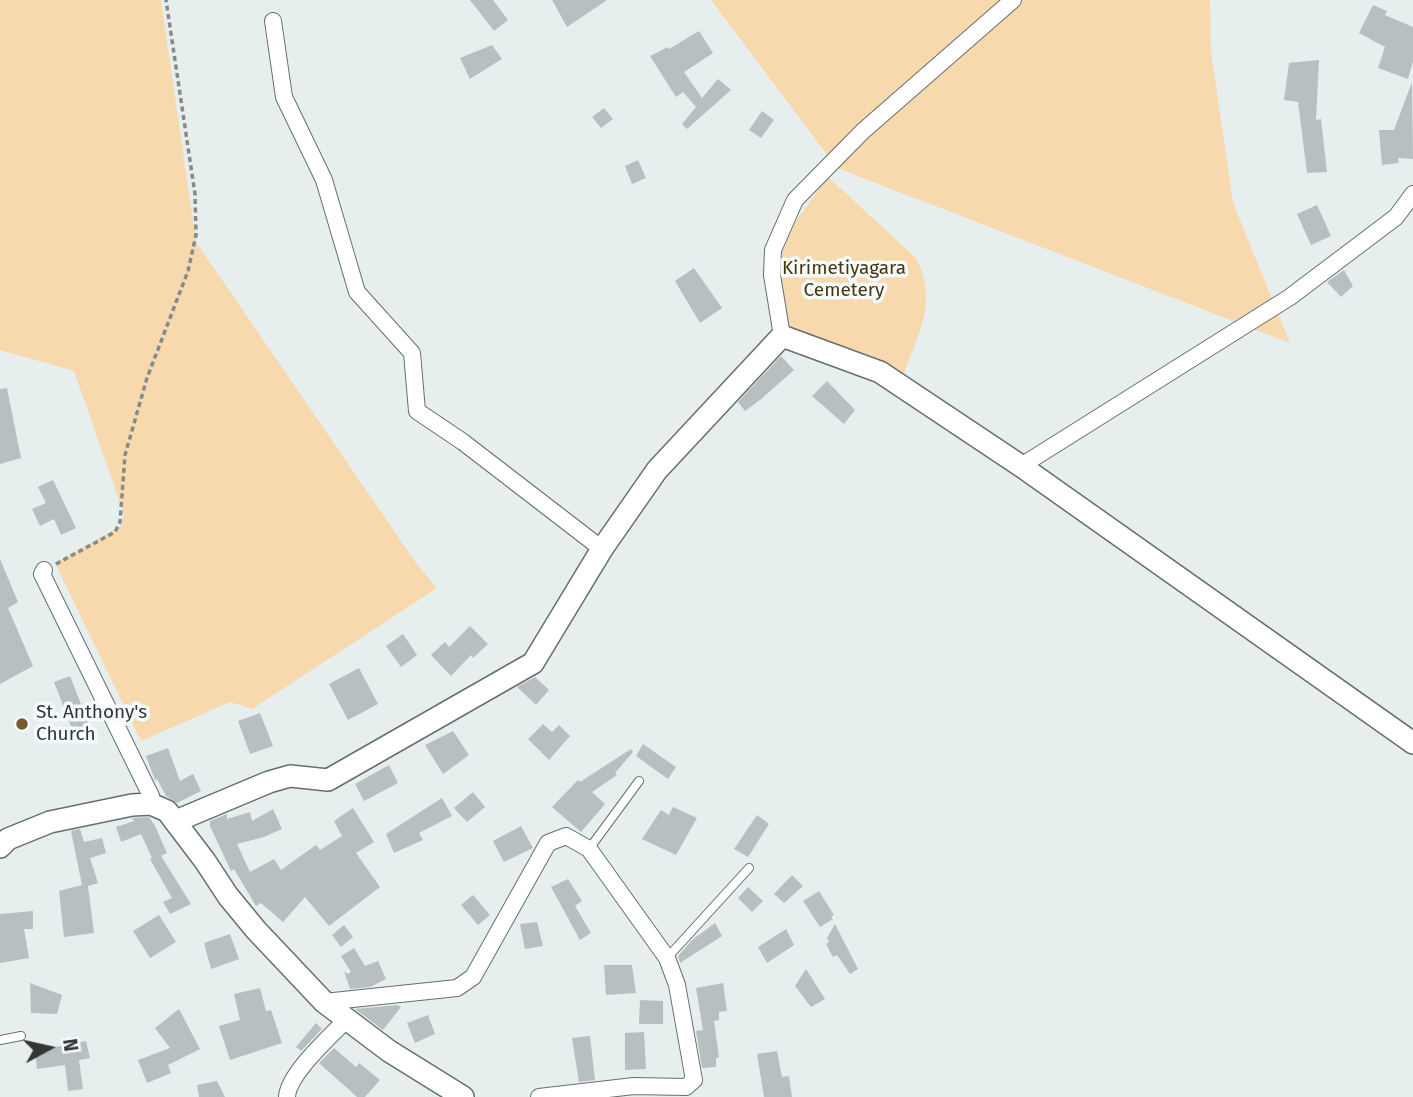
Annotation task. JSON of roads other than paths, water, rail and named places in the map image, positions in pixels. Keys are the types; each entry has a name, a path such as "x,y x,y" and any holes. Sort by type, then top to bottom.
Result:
{"street":[{"path":"782,336 772,275 773,250 795,200 863,131 1013,0"},
{"path":"273,21 284,97 324,180 357,292 412,353 417,411 463,442 602,549"},
{"path":"1021,466 1290,297 1396,217 1413,194"},
{"path":"782,336 880,372 1021,466 1413,743"},
{"path":"176,821 290,776 328,780 533,663 602,549 657,470 782,336"},
{"path":"44,570 42,574 151,796 151,804"},
{"path":"0,847 8,839 50,822 132,805 151,804 167,811 235,904 324,1002 389,1051 463,1097"},
{"path":"324,1002 457,988 473,977 485,959 548,843 566,836 589,849 667,958 677,985 694,1080 686,1087 634,1086 539,1097"},
{"path":"287,1097 287,1091 298,1072 346,1020"}],"lane":[{"path":"589,849 639,781"},
{"path":"667,958 749,868"},
{"path":"0,1040 21,1036"}],"place":[{"name":"St. Anthony's Church","path":"22,724"}],"park label":[{"name":"Kirimetiyagara Cemetery","path":"844,280"}]}
